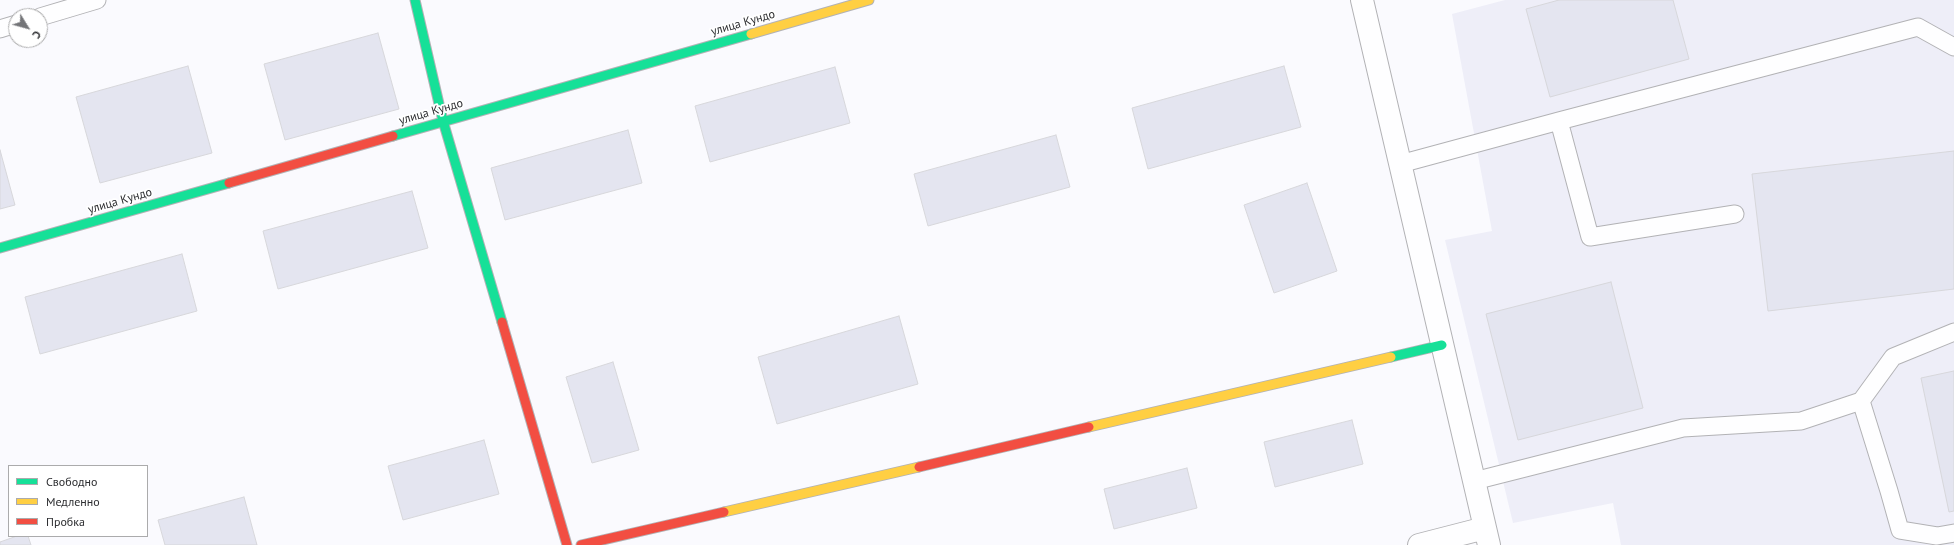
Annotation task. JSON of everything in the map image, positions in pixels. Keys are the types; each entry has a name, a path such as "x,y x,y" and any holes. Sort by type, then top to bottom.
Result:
{"street":[{"path":"416,0 443,121 567,545"},
{"name":"улица Кундо","path":"0,248 869,0"},
{"path":"1368,1 1400,164 1487,536 1419,545"},
{"path":"581,545 1442,345"}],"lane":[{"path":"48,15 97,0"},
{"path":"1400,164 1918,27 1954,47"},
{"path":"1559,121 1590,237 1735,214"},
{"path":"1474,481 1683,428 1801,421 1861,401 1893,357 1954,332"},
{"path":"1861,401 1900,530 1937,536 1954,534"}],"shaded area":[{"path":"1505,0 1954,0 1954,545 1621,545 1613,503 1513,523 1445,240 1492,231 1452,14"}],"building":[{"path":"1559,0 1673,0 1689,59 1550,97 1526,9"},
{"path":"378,33 399,109 285,140 264,64"},
{"path":"188,66 212,153 100,183 76,97"},
{"path":"1284,66 1301,127 1148,169 1132,108"},
{"path":"835,67 850,123 710,162 695,106"},
{"path":"628,130 642,183 505,220 491,168"},
{"path":"1056,135 1070,187 928,226 914,174"},
{"path":"0,150 15,205 0,209"},
{"path":"1954,151 1954,289 1768,311 1752,174"},
{"path":"1307,183 1337,271 1274,293 1244,205"},
{"path":"412,191 428,248 278,289 263,231"},
{"path":"182,254 197,311 40,354 25,297"},
{"path":"1611,282 1643,408 1518,440 1486,314"},
{"path":"899,316 918,384 777,424 758,357"},
{"path":"613,362 639,450 592,463 566,377"},
{"path":"1954,371 1954,511 1949,512 1921,378"},
{"path":"1352,420 1363,464 1275,487 1264,442"},
{"path":"484,440 499,494 403,520 388,466"},
{"path":"1187,468 1197,508 1114,529 1104,489"},
{"path":"244,497 257,545 165,545 158,520"},
{"path":"14,537 28,537 31,545 0,545 0,542"}],"traffic: fast":[{"path":"415,0 443,121 502,322"},
{"path":"393,136 751,34"},
{"path":"0,248 229,183"},
{"path":"1391,357 1442,345"}],"traffic: slow":[{"path":"751,34 869,0"},
{"path":"1089,427 1391,357"},
{"path":"724,512 919,467"}],"traffic: jam":[{"path":"229,183 393,136"},
{"path":"502,322 567,545"},
{"path":"919,467 1089,427"},
{"path":"581,545 724,512"}]}
